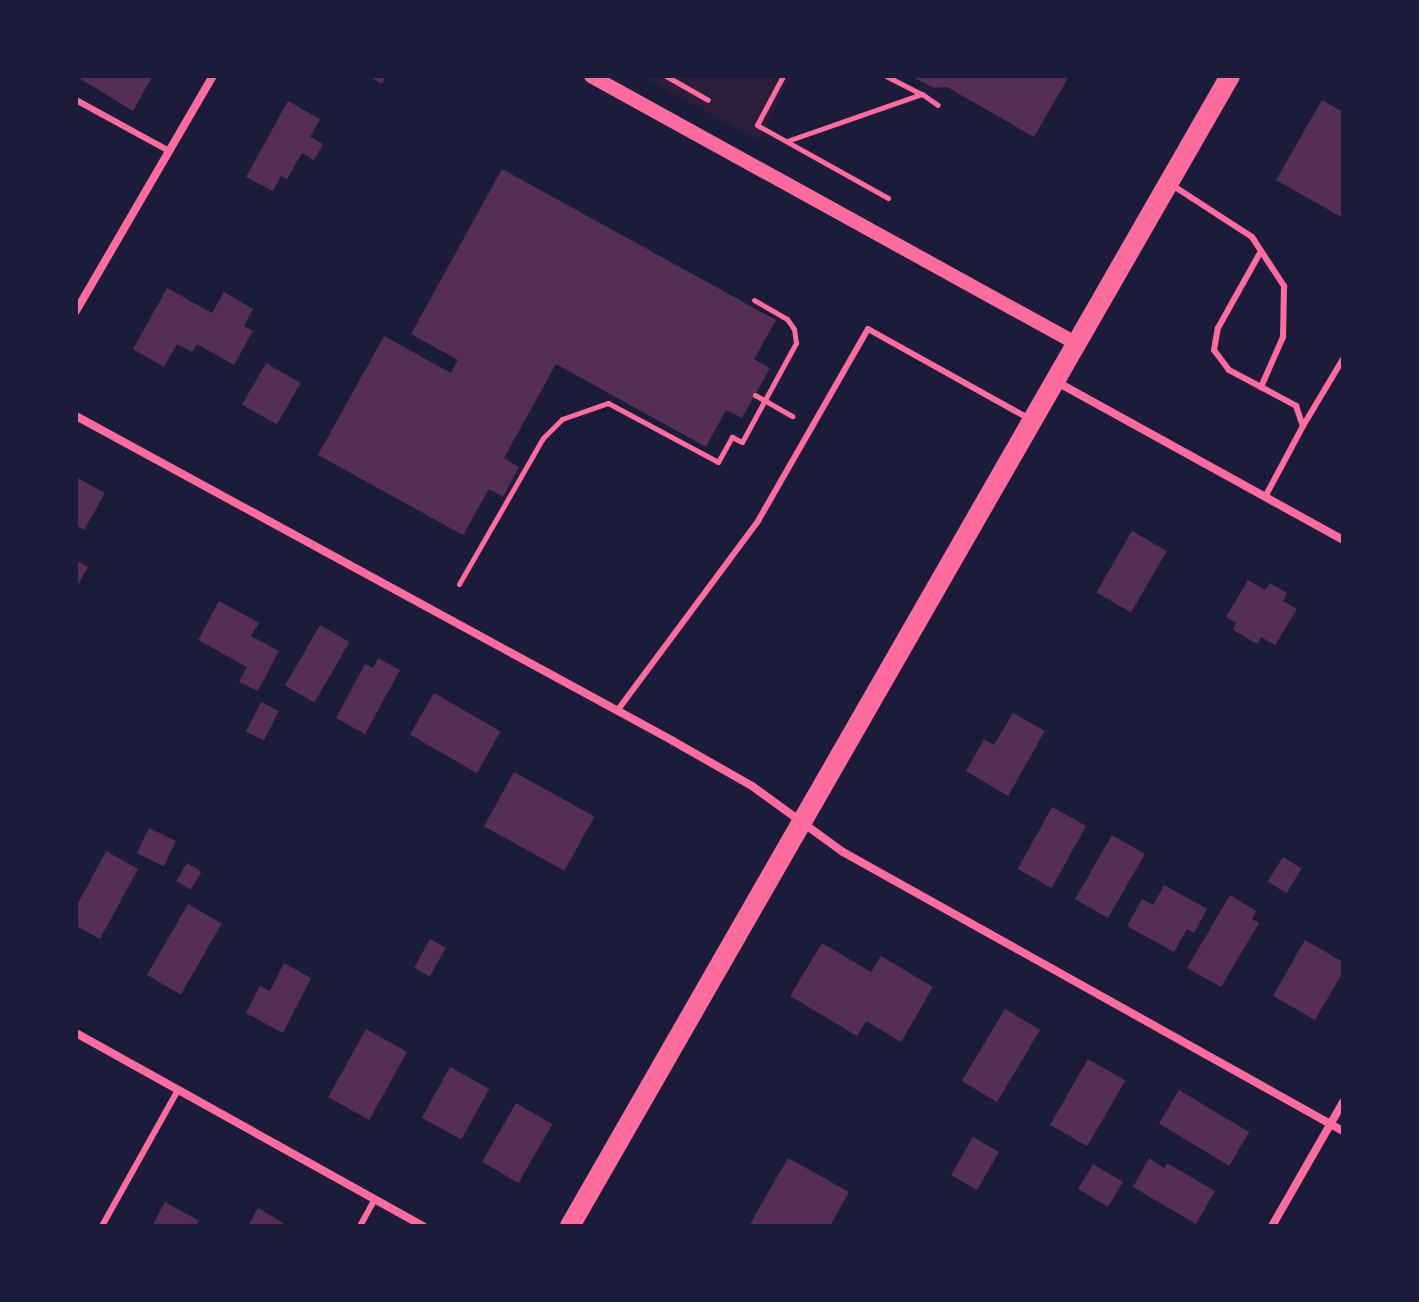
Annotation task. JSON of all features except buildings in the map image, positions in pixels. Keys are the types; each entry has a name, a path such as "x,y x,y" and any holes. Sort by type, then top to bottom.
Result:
{"main road":[{"path":"570,1226 1230,76"}],"street":[{"path":"76,311 213,76"},
{"path":"591,76 1077,344"},
{"path":"1056,382 1343,540"},
{"path":"76,416 752,786 843,852 1343,1131"},
{"path":"76,1033 423,1226"},
{"path":"1272,1226 1343,1102"}],"lane":[{"path":"76,100 169,151"},
{"path":"1169,183 1252,237 1284,286 1283,337 1261,387"},
{"path":"1261,251 1218,328 1214,350 1229,370 1296,406 1303,426"},
{"path":"617,711 758,521 868,329 1033,421"},
{"path":"1265,497 1343,359"},
{"path":"102,1226 178,1090"},
{"path":"360,1226 375,1199"}],"path":[{"path":"666,76 708,100"},
{"path":"783,76 757,125 888,198"},
{"path":"886,76 938,105"},
{"path":"786,141 922,94"},
{"path":"459,584 543,438 562,419 608,403 718,462 732,437 742,442 793,351 796,335 787,319 754,300"},
{"path":"755,395 792,416"}],"shaded area":[{"path":"641,76 791,76 758,140"}]}
